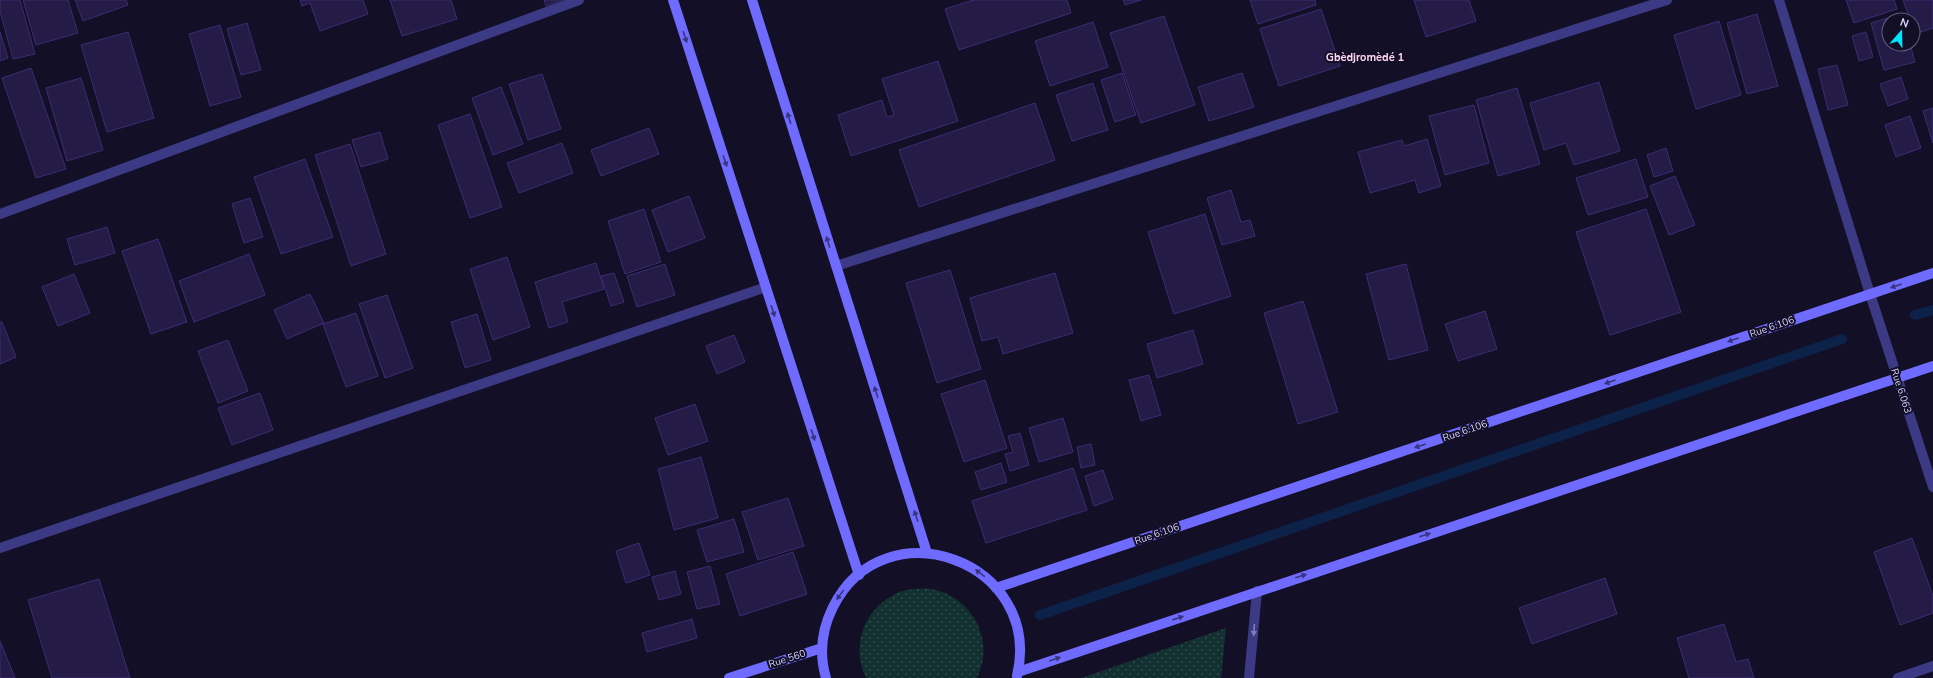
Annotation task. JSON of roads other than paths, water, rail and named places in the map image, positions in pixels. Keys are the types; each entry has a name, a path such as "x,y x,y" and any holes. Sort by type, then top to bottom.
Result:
{"street":[{"path":"0,214 579,0"},
{"path":"673,0 859,575"},
{"path":"752,0 927,553"},
{"path":"836,266 1666,0"},
{"name":"Rue 6.063","path":"1779,0 1870,294 1933,487"},
{"name":"Rue 6.106","path":"996,588 1933,273"},
{"path":"0,548 766,287"},
{"path":"826,678 822,648 827,620 839,595 859,575 879,562 891,558 903,555 927,553 947,557 977,570 996,588 1009,606 1017,627 1020,649 1017,675 1257,591 1933,366"},
{"path":"1250,678 1257,591"},
{"name":"Rue 560","path":"729,678 822,648"},
{"path":"1898,678 1933,666"}],"waterway":[{"path":"1915,315 1933,310"},
{"path":"1040,615 1842,339"}],"district":[{"name":"Gbèdjromèdé 1","path":"1365,57"}]}
